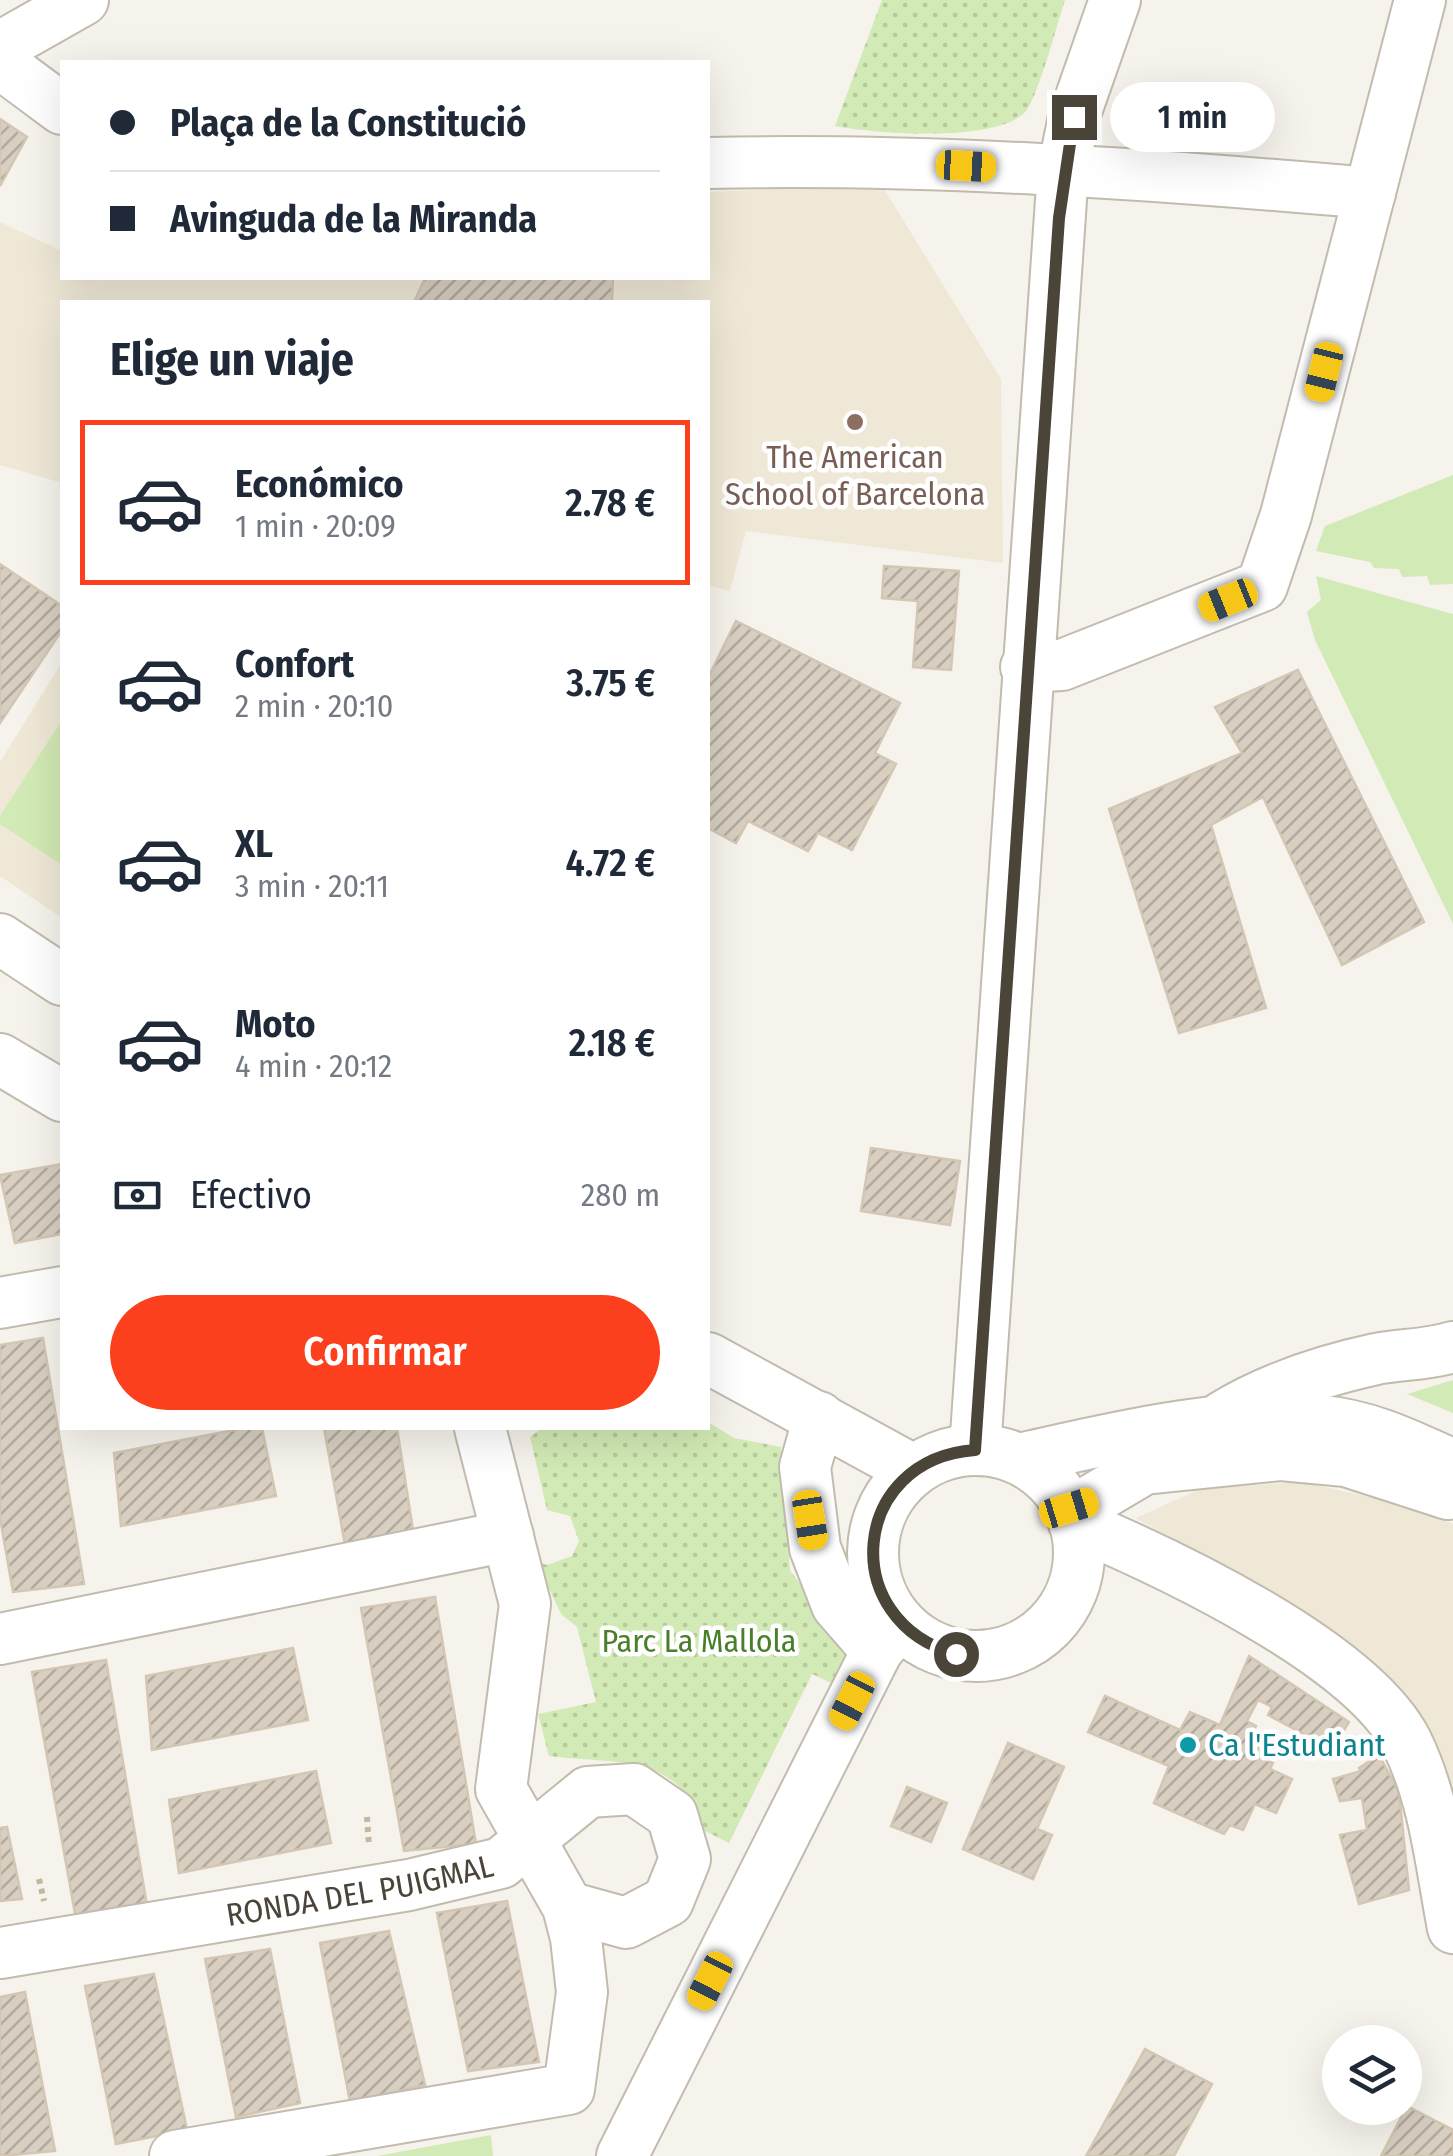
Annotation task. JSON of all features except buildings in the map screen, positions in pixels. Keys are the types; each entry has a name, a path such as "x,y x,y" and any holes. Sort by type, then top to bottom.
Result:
{"street":[{"path":"0,48 82,0"},
{"path":"997,1454 1026,667 1063,171 1074,117 1115,0"},
{"path":"1026,667 1062,665 1262,586 1286,515 1420,0"},
{"path":"0,63 60,108"},
{"path":"710,163 832,160 1063,171 1370,193"},
{"path":"0,938 60,979"},
{"path":"0,1058 60,1095"},
{"path":"0,1304 60,1292"},
{"path":"1218,1420 1265,1390 1379,1358 1436,1352"},
{"path":"1388,1435 1368,1418 1372,1396 1380,1382 1436,1352"},
{"path":"710,1359 914,1470"},
{"path":"819,1417 805,1466 815,1548 837,1605 888,1637 925,1643 956,1654 989,1656 1020,1647 1047,1628 1067,1602 1080,1555 1072,1515 1048,1480 997,1454"},
{"path":"622,2156 888,1637 873,1544 881,1510 914,1470 942,1455 997,1454 1218,1420 1324,1420 1388,1435 1453,1464"},
{"path":"481,1430 525,1604 502,1788 532,1838 588,1792 634,1788 672,1815 685,1859 668,1901 626,1923 568,1907"},
{"path":"1072,1515 1144,1469 1281,1456 1346,1461 1453,1496"},
{"path":"1072,1515 1296,1635 1366,1694 1406,1740 1428,1797 1453,1928"},
{"path":"0,1639 508,1536"},
{"name":"RONDA DEL PUIGMAL","path":"0,1953 409,1885 501,1863 532,1838 568,1907 582,1992 569,2089 175,2156"}],"shaded area":[{"name":"The American School of Barcelona","path":"881,184 1001,379 1003,563 746,531 730,591 710,586 710,300 60,300 60,482 0,465 0,222 60,250 60,280 710,280 710,192"},
{"path":"60,665 60,917 0,876 0,762"},
{"path":"1301,1482 1402,1504 1453,1524 1453,1834 1299,1613 1136,1518 1200,1489"}],"green space":[{"path":"882,0 1065,0 1031,103 1011,121 990,128 935,134 835,126"},
{"path":"1453,475 1453,584 1430,585 1427,576 1402,577 1399,569 1374,568 1370,562 1316,551 1325,526"},
{"path":"1316,576 1453,614 1453,924 1315,640 1307,612 1321,600"},
{"path":"60,723 60,864 0,824 0,816"},
{"path":"1453,1380 1453,1413 1407,1394"},
{"name":"Parc La Mallola","path":"710,1423 734,1438 781,1447 790,1571 858,1655 842,1688 812,1674 729,1843 705,1831 693,1805 662,1774 622,1763 549,1756 538,1714 596,1702 577,1627 561,1614 537,1562 547,1565 572,1556 579,1541 570,1516 547,1510 530,1437 539,1430 710,1430"},
{"path":"491,2135 493,2156 377,2156"}],"place":[{"name":"The American School of Barcelona","path":"855,422"},
{"name":"Ca l'Estudiant","path":"1188,1745"}],"route":[{"path":"956,1654 925,1643 899,1623 880,1594 872,1560 873,1544 881,1510 900,1482 942,1455 975,1450 1059,218 1074,117"}]}
